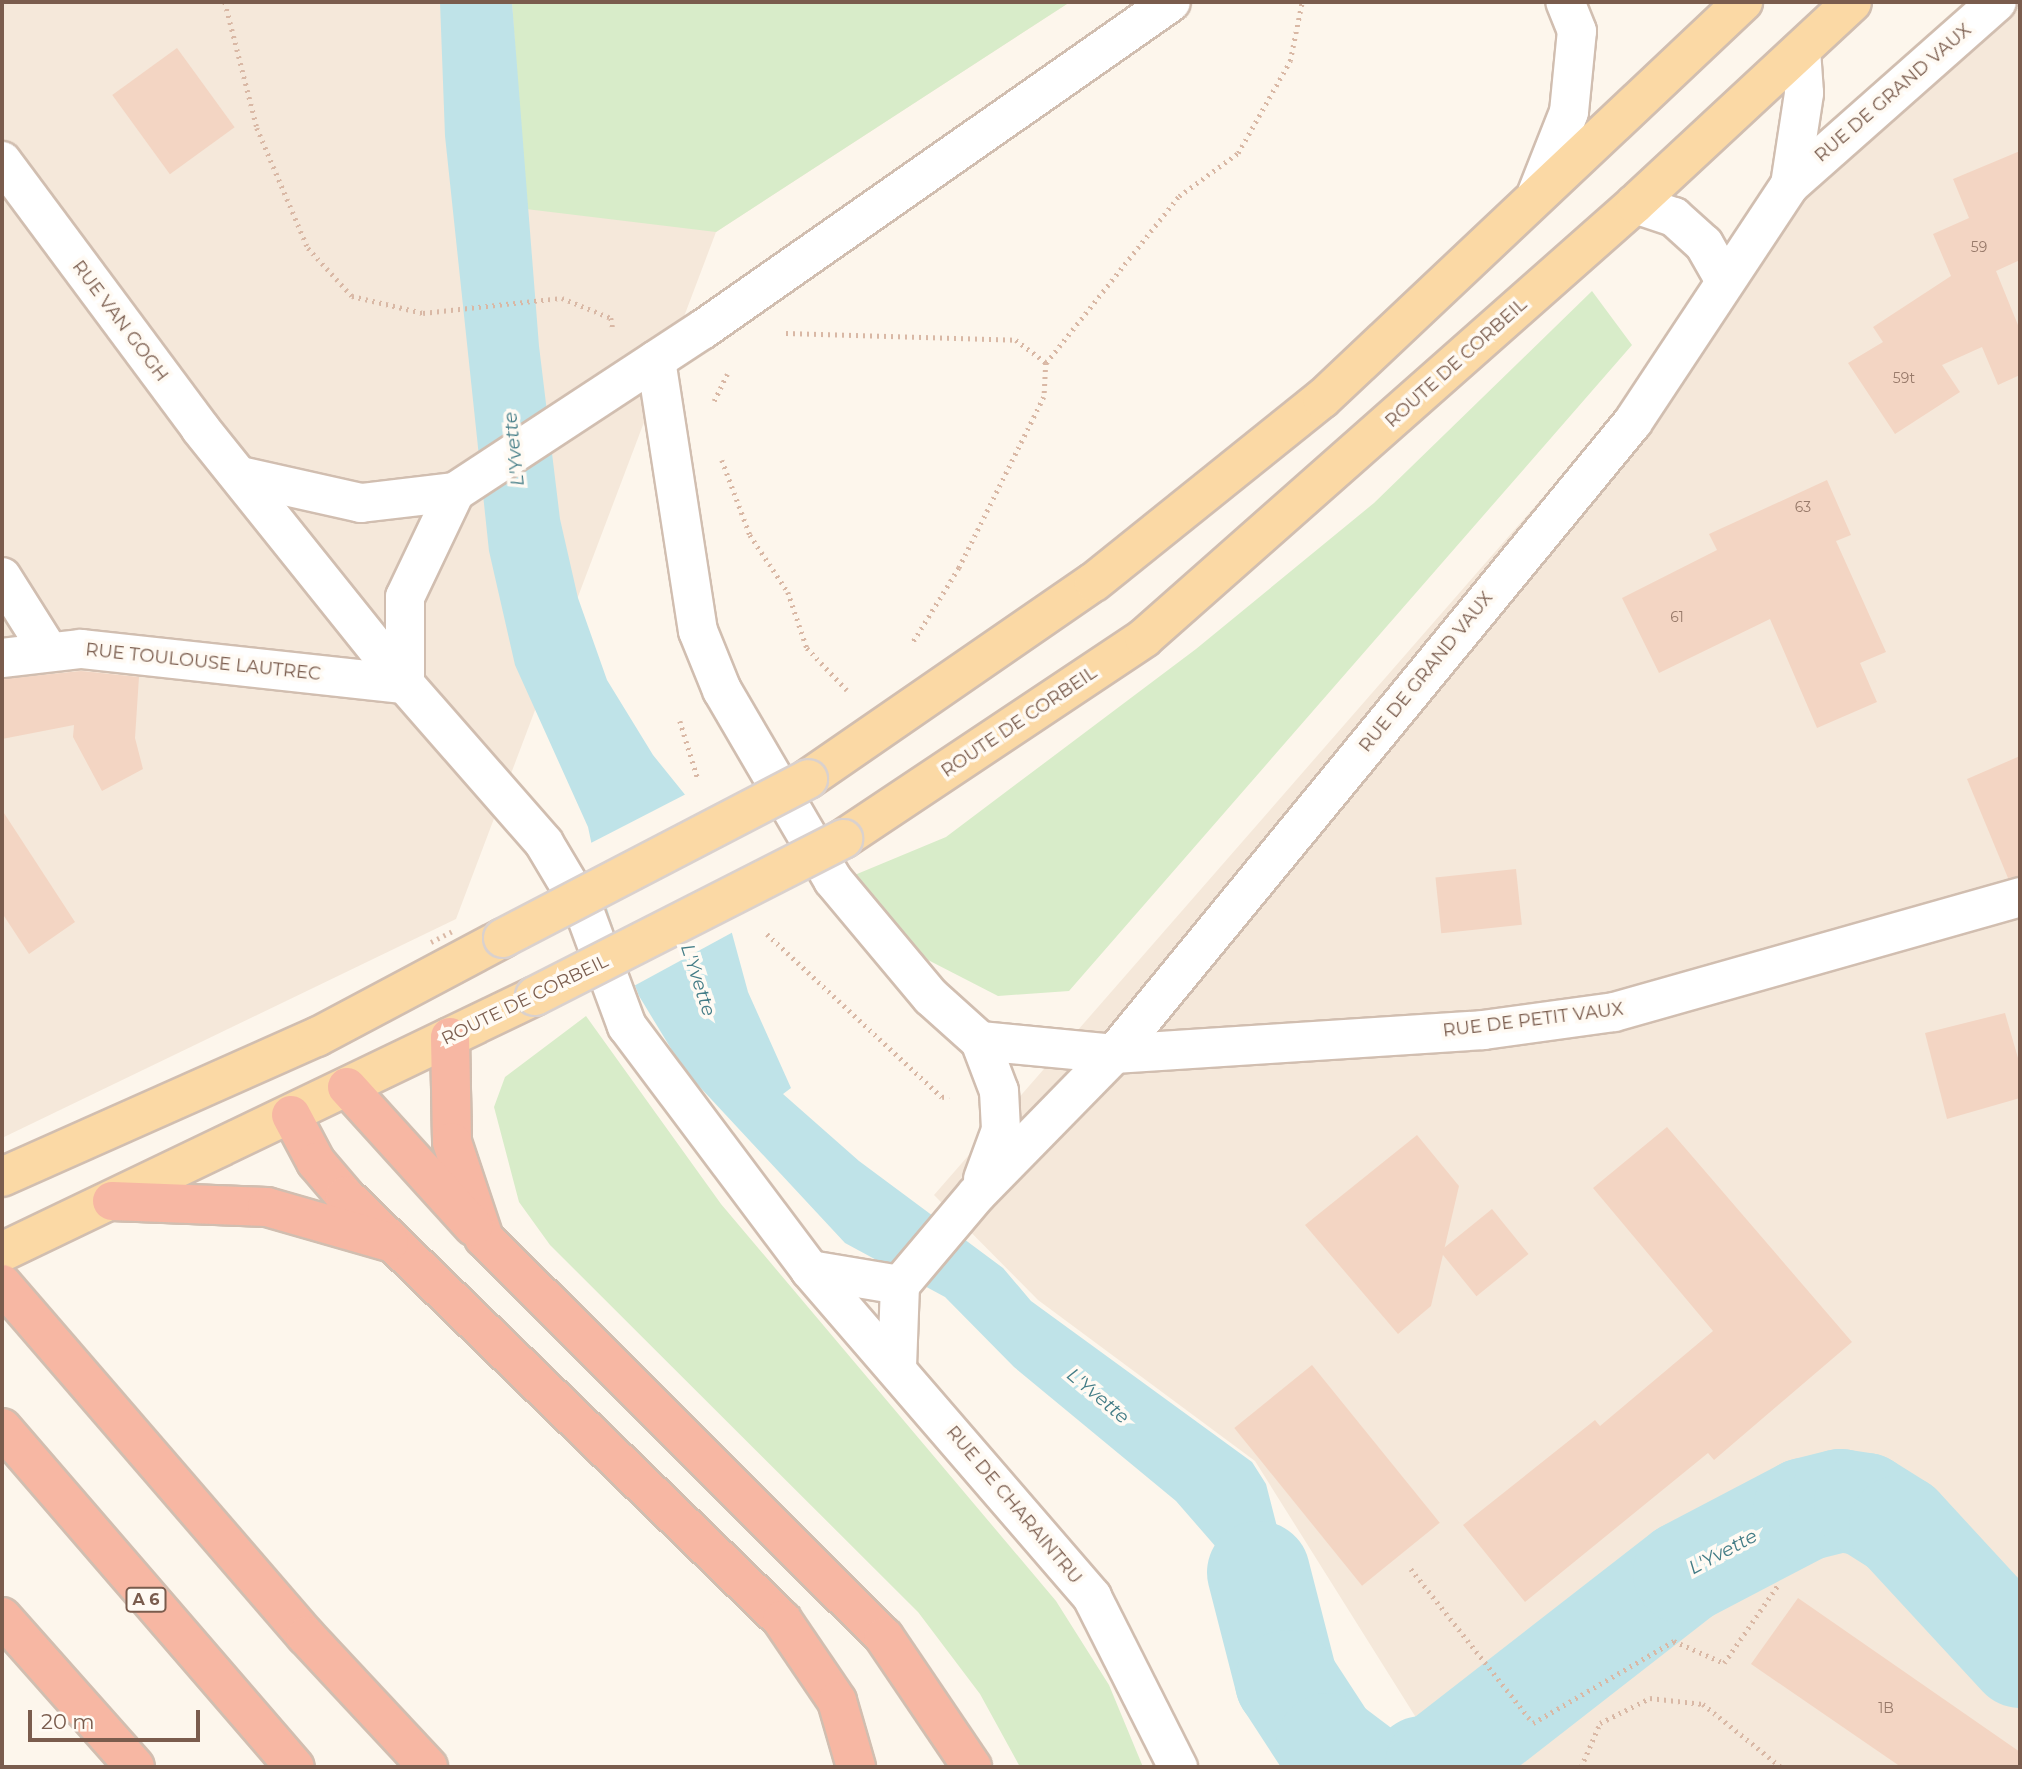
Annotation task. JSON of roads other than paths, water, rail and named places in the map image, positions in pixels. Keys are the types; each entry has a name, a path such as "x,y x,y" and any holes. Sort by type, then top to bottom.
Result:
{"highway":[{"path":"450,1037 452,1142 484,1238"},
{"path":"347,1087 484,1238 858,1608 943,1714 972,1767"},
{"path":"291,1115 316,1162 395,1244 782,1620 836,1701 856,1767"},
{"path":"112,1201 267,1207 395,1244"},
{"path":"2,1284 428,1767"},
{"name":"A 6","path":"2,1428 295,1767"},
{"path":"2,1617 135,1767"}],"main road":[{"path":"7,1175 317,1037 808,779 1094,582 1290,425 1743,2"},
{"name":"ROUTE DE CORBEIL","path":"2,1252 535,996 843,839 1144,638 1635,204 1801,54 1853,2"},
{"path":"317,1037 347,1087"},
{"path":"264,1060 291,1115"}],"street":[{"path":"245,477 361,503 455,492 656,360 1171,2"},
{"path":"1537,193 1569,112 1577,31 1565,2"},
{"name":"RUE DE GRAND VAUX","path":"900,1285 969,1205 1114,1055 1633,422 1790,185 1997,2"},
{"name":"RUE DE GRAND VAUX","path":"1790,185 1804,93 1801,54"},
{"name":"RUE VAN GOGH","path":"2,161 200,428 245,477 405,684"},
{"path":"1635,204 1674,217 1704,244 1725,281"},
{"path":"656,360 698,631 722,690 833,880 931,997 980,1041 999,1091 1001,1130 969,1205"},
{"path":"405,684 405,597 455,492"},
{"path":"2,577 48,650"},
{"name":"RUE TOULOUSE LAUTREC","path":"2,658 48,650 405,684"},
{"name":"RUE DE CHARAINTRU","path":"405,684 544,844 584,910 627,1026 810,1270 897,1367 1092,1597 1178,1767"},
{"name":"RUE DE PETIT VAUX","path":"980,1041 1114,1055 1483,1030 1614,1012 2020,897"},
{"path":"810,1270 900,1285 897,1367"}],"water":[{"path":"440,2 512,2 539,346 560,519 578,598 607,680 653,755 699,812 748,992 791,1088 783,1094 859,1161 1003,1268 1031,1301 1252,1462 1266,1484 1310,1655 1301,1709 1264,1731 1216,1547 1176,1501 1014,1367 945,1297 845,1243 684,1070 639,996 605,907 588,827 515,665 489,551 445,136"}],"waterway":[{"name":"L'Yvette","path":"1422,1767 1436,1765 1684,1572 1804,1509 1840,1500 1865,1504 1900,1526 2020,1656"},
{"name":"L'Yvette","path":"1258,1572 1286,1681 1327,1744 1358,1767"}]}
